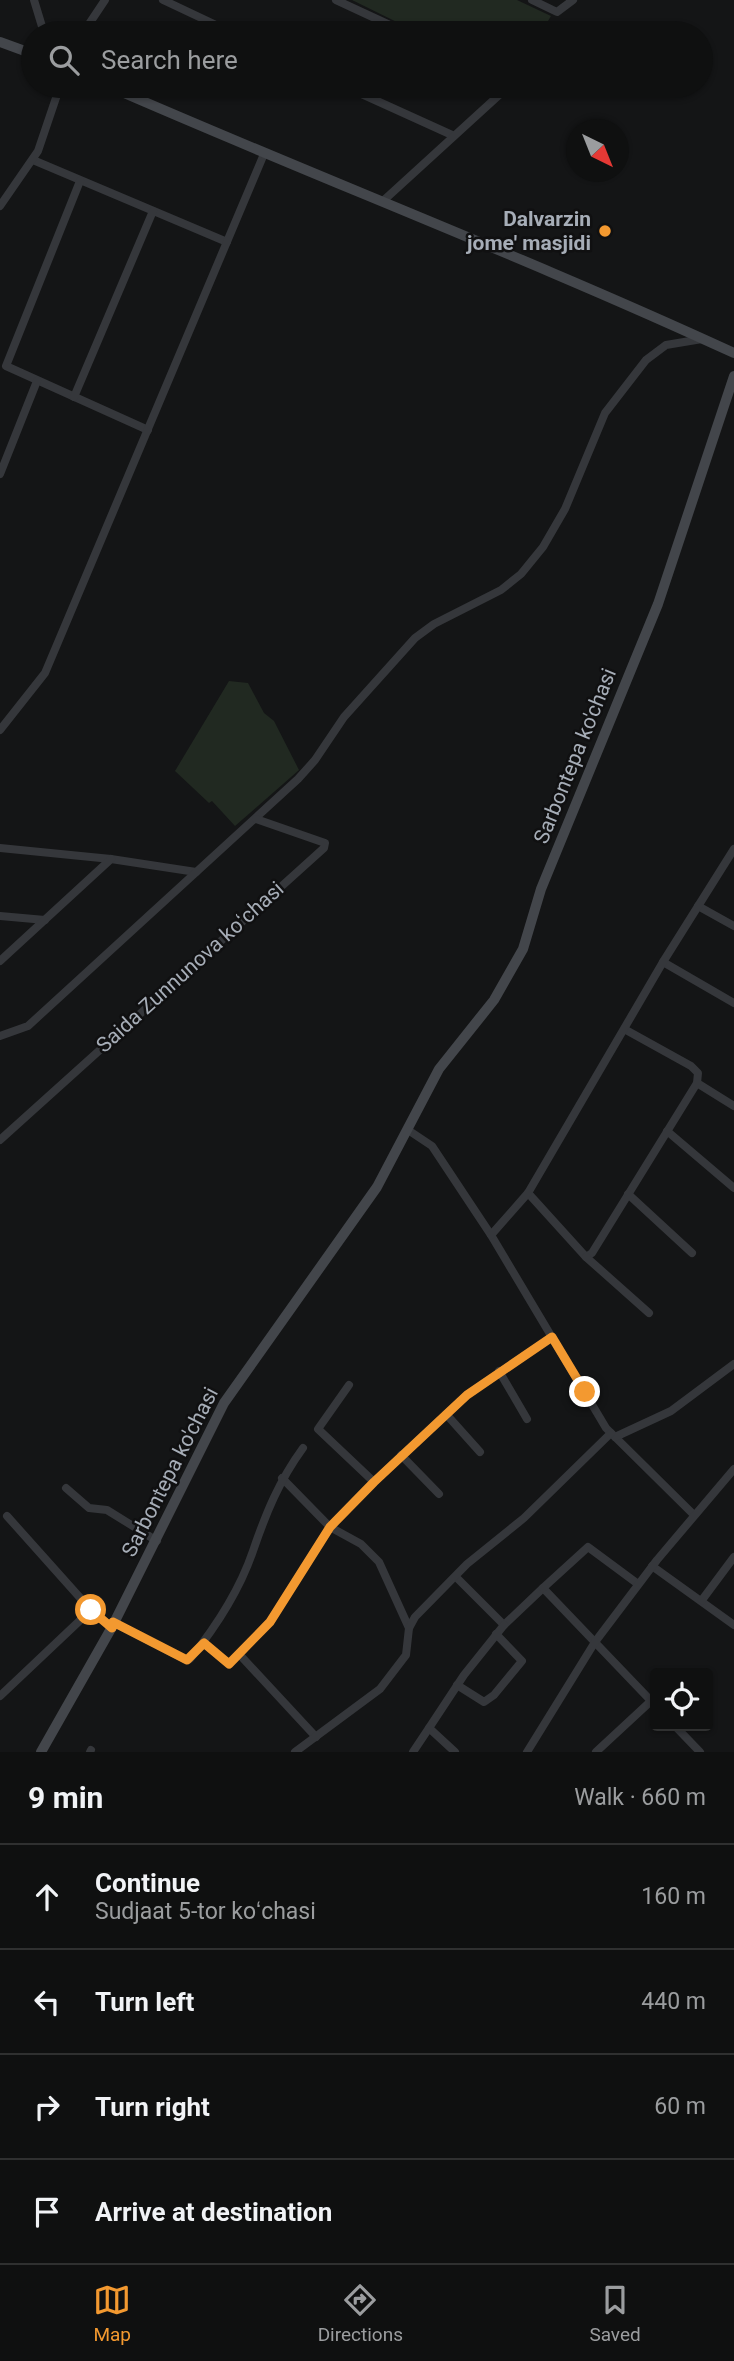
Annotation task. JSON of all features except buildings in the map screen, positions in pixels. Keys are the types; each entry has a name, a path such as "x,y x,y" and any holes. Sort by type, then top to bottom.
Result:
{"street":[{"path":"34,0 40,21"},
{"path":"91,21 105,0"},
{"path":"163,0 208,21"},
{"path":"336,0 381,21"},
{"path":"532,0 557,12 573,0"},
{"path":"0,42 21,50"},
{"path":"0,206 38,151 56,98"},
{"path":"136,98 264,154 383,201 734,353"},
{"path":"370,98 452,135"},
{"path":"383,201 495,98"},
{"path":"0,730 45,673 264,154"},
{"path":"33,160 227,242"},
{"path":"80,181 6,366 148,430"},
{"path":"74,397 153,211"},
{"path":"0,1036 28,1026 256,819 315,760 344,717 415,638 434,624 501,590 521,574 543,547 565,509 605,413 646,360 666,345 702,338"},
{"name":"Sarbontepa ko'chasi","path":"41,1752 113,1625 224,1403 377,1187 439,1069 494,1000 523,949 541,889 658,604 734,376"},
{"path":"0,474 37,381"},
{"name":"Saida Zunnunova koʻchasi","path":"0,1140 324,848 325,844 256,819"},
{"path":"0,848 111,859 196,872"},
{"path":"491,1235 528,1193 626,1030 663,962 733,851"},
{"path":"0,961 111,859"},
{"path":"698,906 734,926"},
{"path":"0,916 45,920"},
{"path":"663,962 734,1003"},
{"path":"586,1256 697,1083 698,1073 691,1066 626,1030"},
{"path":"697,1083 734,1106"},
{"path":"408,1130 432,1146 491,1235 613,1435 694,1516"},
{"path":"667,1132 734,1188"},
{"path":"528,1193 586,1256 649,1313"},
{"path":"628,1194 692,1254"},
{"path":"204,1643 229,1664 270,1622 330,1527 374,1482 446,1414 499,1371 552,1337"},
{"path":"295,1752 380,1689 406,1655 409,1628 415,1617 484,1548 524,1518 613,1435 671,1411 734,1364"},
{"path":"499,1371 527,1419"},
{"path":"349,1384 318,1429 374,1482"},
{"path":"446,1414 480,1452"},
{"path":"7,1516 91,1610 113,1625 189,1661 204,1643 253,1552 260,1526 282,1478 303,1448"},
{"path":"401,1455 439,1494"},
{"path":"527,1752 596,1642 638,1584 734,1469"},
{"path":"282,1478 330,1527 361,1544 379,1562 409,1628"},
{"path":"66,1488 89,1508 107,1510 157,1541"},
{"path":"413,1752 457,1685 503,1625 588,1547 638,1584"},
{"path":"702,1600 734,1557"},
{"path":"652,1566 734,1625"},
{"path":"456,1577 503,1625"},
{"path":"543,1588 650,1700"},
{"path":"0,1696 91,1610"},
{"path":"457,1685 484,1702 494,1695 522,1661 496,1634"},
{"path":"239,1654 316,1737"},
{"path":"596,1752 650,1706"},
{"path":"429,1728 455,1752"},
{"path":"679,1731 696,1750"}],"shaded area":[{"path":"352,0 517,0 551,16 548,21 395,21"},
{"path":"229,681 248,683 264,713 274,721 299,770 235,826 212,801 209,803 175,771"}],"place":[{"name":"Dalvarzin jome' masjidi","path":"605,231"}],"route":[{"path":"91,1610 112,1628 113,1622 189,1661 204,1643 229,1664 270,1622 330,1527 415,1441 467,1395 552,1337 585,1392"}]}
